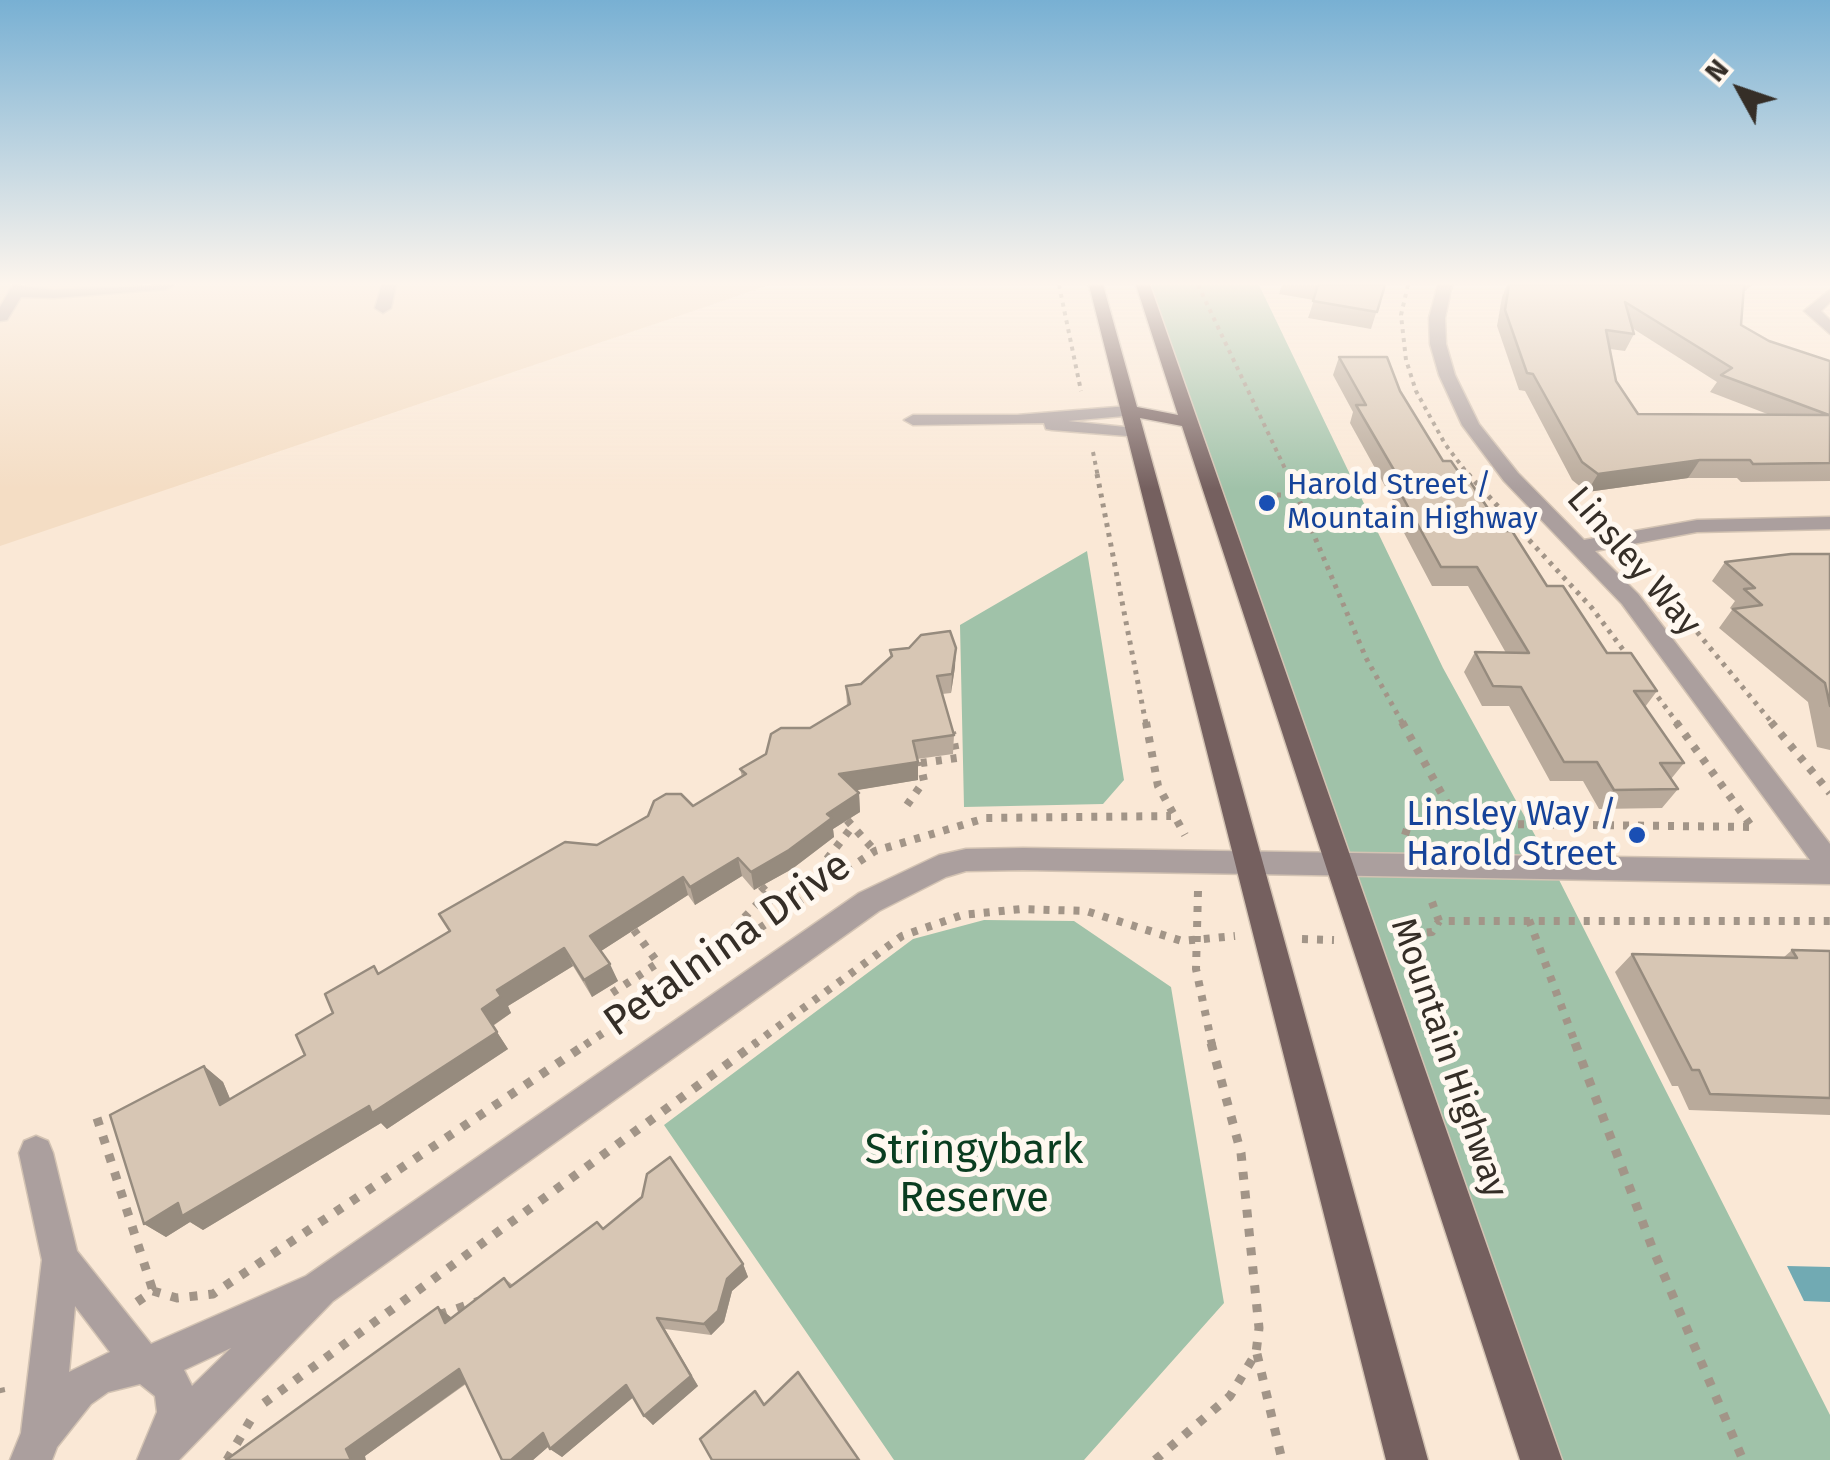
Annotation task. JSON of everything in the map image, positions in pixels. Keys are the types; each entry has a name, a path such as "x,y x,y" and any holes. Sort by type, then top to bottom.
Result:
{"main road":[{"path":"1114,353 1407,1460"},
{"name":"Mountain Highway","path":"1165,353 1541,1460"},
{"path":"1129,411 1188,422"},
{"path":"1134,432 1188,422"}],"street":[{"name":"Linsley Way","path":"1441,353 1459,402 1487,448 1630,598 1830,868"},
{"path":"1086,422 1129,411"},
{"path":"913,420 1086,422 1134,432"},
{"path":"1582,547 1697,526 1830,523"},
{"name":"Petalnina Drive","path":"36,1447 77,1390 99,1375 145,1365 320,1288 902,883 966,860 1830,868"},
{"path":"36,1153 60,1260 36,1447"},
{"path":"60,1260 145,1365 164,1374 174,1390 176,1412 162,1453"},
{"name":"Petalnina Drive","path":"162,1453 320,1288"}],"path":[{"path":"1073,353 1142,686 1158,786 1171,816"},
{"path":"1230,353 1366,658 1458,822"},
{"path":"1269,506 1267,495 1296,495"},
{"path":"1674,605 1830,793"},
{"path":"921,763 958,756 946,714"},
{"path":"907,804 924,780 917,750"},
{"path":"154,1291 177,1298 213,1294 875,851 920,834 986,818 1171,816 1182,823 1200,903 1197,937 1206,1023 1241,1153 1258,1286 1256,1353 1282,1460"},
{"path":"1406,842 1404,832 1416,823 1764,827"},
{"path":"826,858 849,824 875,851"},
{"path":"734,928 764,889 784,911"},
{"path":"1432,902 1439,921"},
{"path":"226,1460 258,1408 902,936 962,915 1086,910 1182,941 1197,937 1327,941 1424,934 1439,921 1830,921"},
{"path":"1529,920 1652,1247 1743,1460"},
{"path":"612,994 658,962 634,930"},
{"path":"97,1118 154,1291"},
{"path":"112,1320 154,1291"},
{"path":"430,1320 464,1304 489,1300"},
{"path":"1155,1460 1230,1396 1256,1353"},
{"path":"0,1392 48,1363"}],"shaded area":[{"path":"0,353 569,353 0,546"}],"green space":[{"path":"1167,353 1292,353 1443,668 1553,868 1830,1415 1830,1460 1550,1460"},
{"path":"1087,551 1124,780 1103,804 964,807 960,625"},
{"name":"Stringybark Reserve","path":"984,920 1074,921 1171,987 1224,1303 1084,1460 894,1460 664,1125 913,939"}],"water":[{"path":"1787,1266 1830,1267 1830,1302 1804,1301"}],"building":[{"path":"1520,353 1611,353 1616,381 1638,414 1829,415 1721,375 1732,368 1708,353 1806,353 1830,361 1830,463 1700,460 1598,474 1582,462 1533,374 1527,373"},
{"path":"1339,357 1387,357 1400,391 1443,461 1451,461 1460,474 1465,474 1503,531 1512,531 1547,586 1563,586 1607,653 1631,653 1657,691 1634,691 1684,763 1660,763 1678,789 1614,790 1597,762 1564,762 1521,687 1493,686 1475,652 1529,653 1477,567 1441,567 1401,494 1408,494 1356,405 1366,405"},
{"path":"1830,554 1830,706 1825,683 1733,609 1762,605 1744,589 1755,588 1725,562"},
{"path":"950,631 956,648 952,674 937,676 954,735 913,741 918,762 839,774 859,793 827,814 832,818 789,850 751,872 738,858 690,887 683,877 590,936 610,964 584,980 564,948 497,990 501,996 482,1009 497,1032 372,1113 369,1106 182,1216 178,1203 144,1224 110,1115 204,1066 220,1105 305,1055 296,1035 333,1013 325,994 374,966 378,974 450,931 439,914 565,842 597,845 648,816 654,801 666,794 681,794 693,806 746,774 740,769 766,754 771,734 781,728 810,728 850,704 846,686 861,684 892,656 890,650 909,648 921,635"},
{"path":"1792,950 1830,951 1830,1098 1710,1094 1699,1070 1692,1070 1632,954 1797,958"},
{"path":"670,1157 743,1264 727,1279 718,1311 704,1324 657,1318 691,1376 644,1416 626,1385 550,1449 543,1433 511,1460 502,1460 459,1369 346,1449 351,1460 226,1460 438,1307 445,1323 504,1278 510,1287 597,1222 603,1229 642,1197 647,1174"},
{"path":"798,1372 859,1460 712,1460 700,1439 755,1391 764,1405"}],"place":[{"name":"Harold Street / Mountain Highway","path":"1267,503"},
{"name":"Linsley Way / Harold Street","path":"1637,835"}]}
